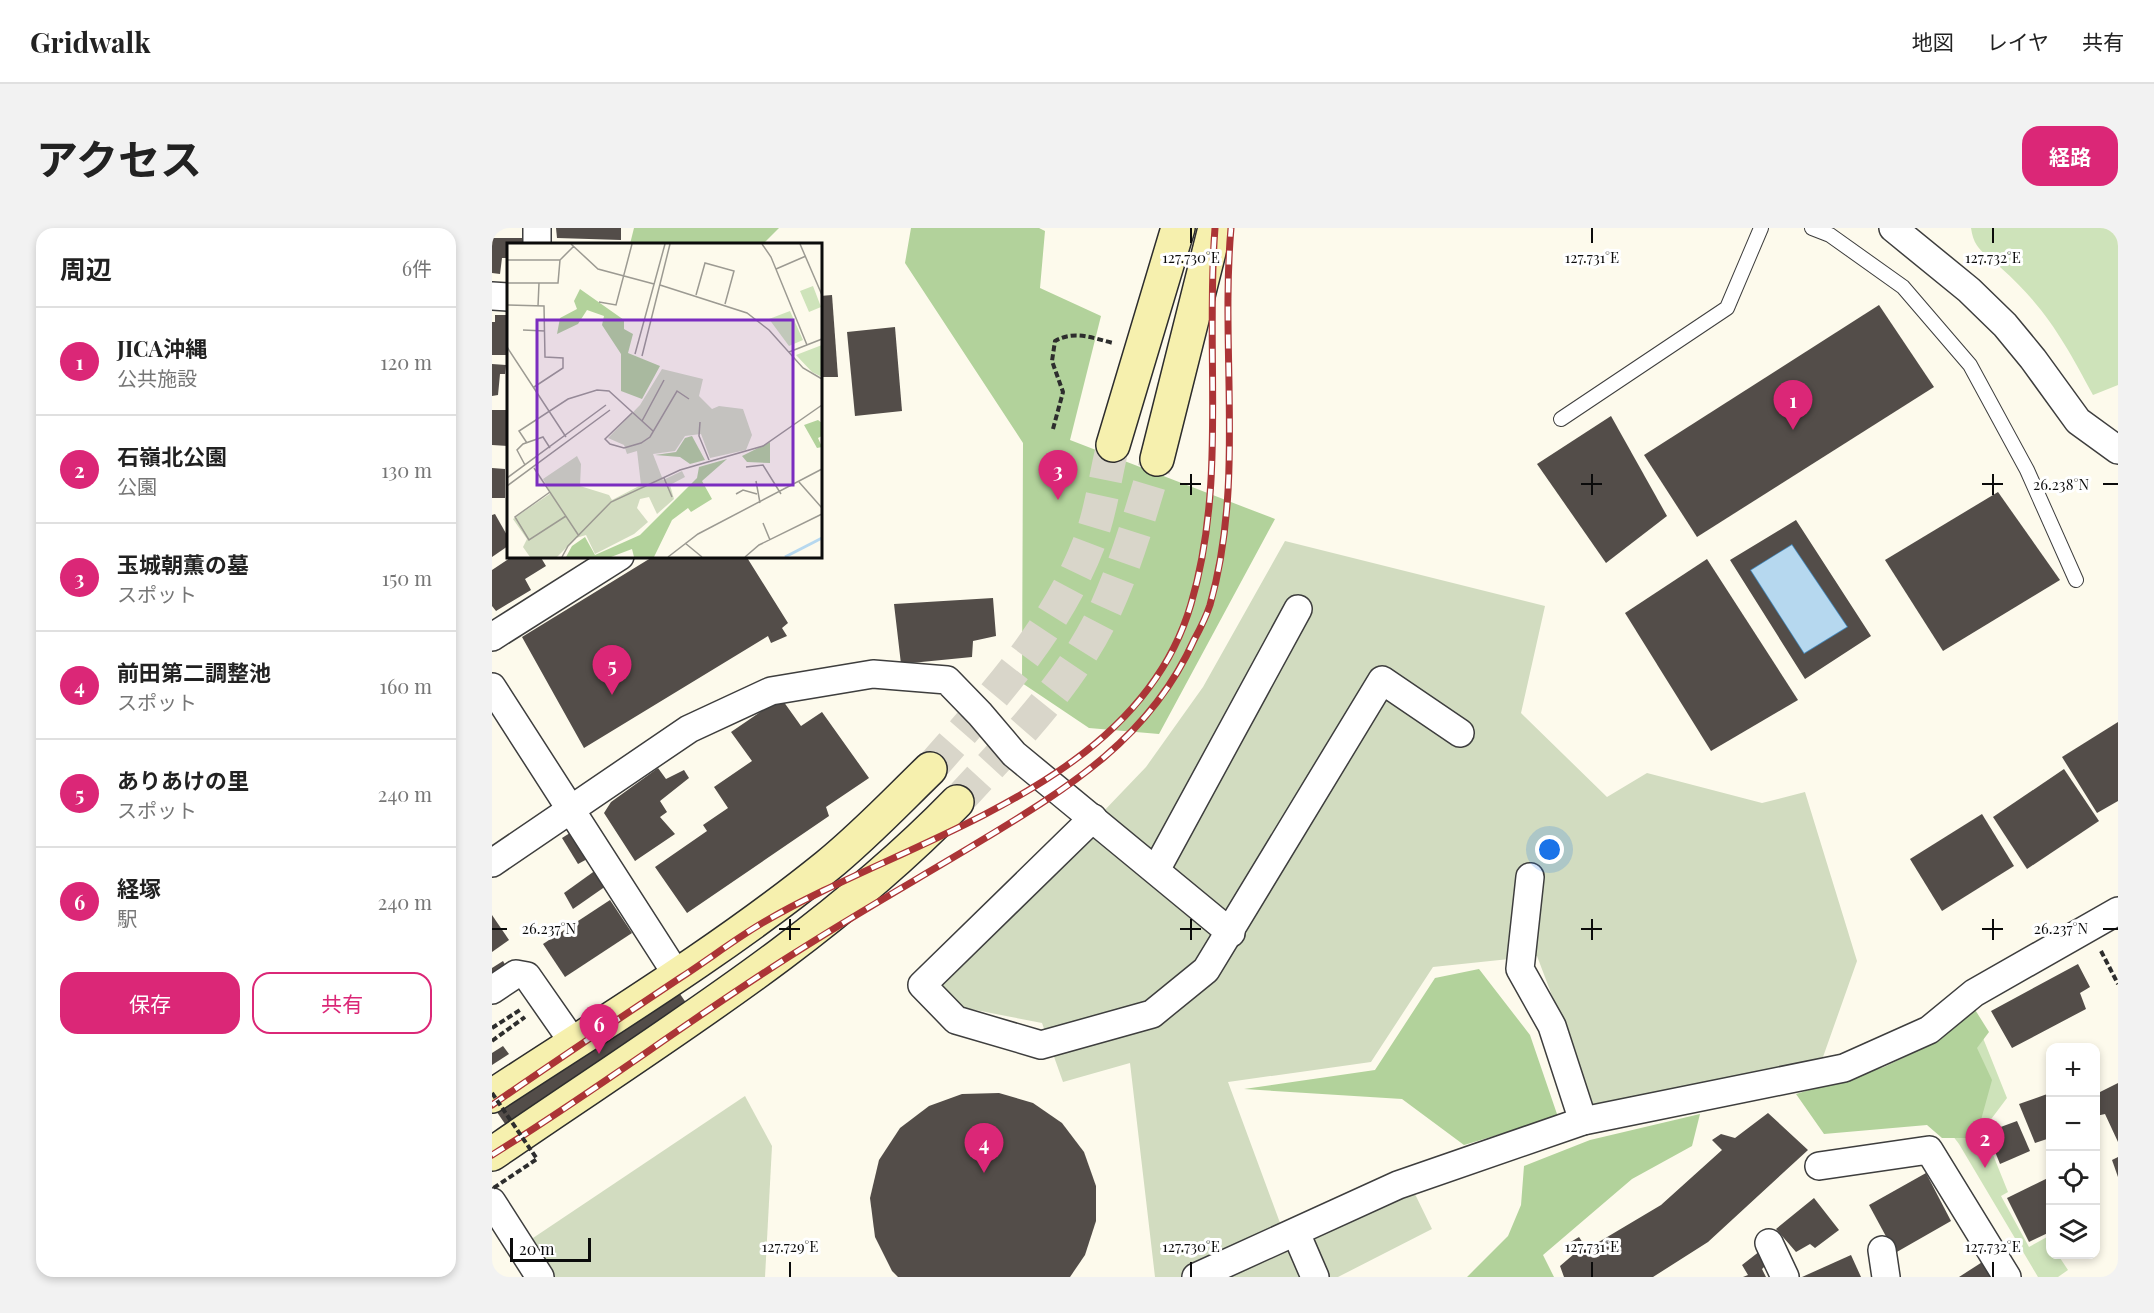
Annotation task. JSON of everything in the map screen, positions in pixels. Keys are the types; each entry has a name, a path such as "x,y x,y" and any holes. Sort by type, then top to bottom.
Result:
{"street":[{"path":"1113,445 1178,228"},
{"path":"1157,459 1215,228"},
{"path":"1893,228 1969,290 2005,325 2078,421 2118,450"},
{"path":"492,296 507,297"},
{"path":"2093,434 2118,423"},
{"path":"492,637 617,558"},
{"path":"1156,870 1298,609"},
{"path":"492,863 689,729 771,691 873,674 947,681 980,714 1014,754 1232,933"},
{"path":"1093,818 921,985 956,1020 1041,1045 1152,1014 1206,970 1232,933 1382,681 1460,732"},
{"path":"492,687 677,975"},
{"path":"492,1094 677,975 829,864 930,768"},
{"path":"492,1154 750,976 816,927 875,881 957,802"},
{"path":"1530,877 1520,969 1552,1026 1583,1121"},
{"path":"1196,1277 1398,1185 1583,1121 1844,1068 1929,1030 1974,993 2011,969 2090,929 2118,910"},
{"path":"492,990 516,974 527,976 573,1042"},
{"path":"1819,1166 1929,1150 2007,1277"},
{"path":"492,1202 540,1277"},
{"path":"1296,1233 1315,1277"},
{"path":"1769,1243 1785,1277"},
{"path":"1882,1251 1886,1277"}],"lane":[{"path":"1561,419 1727,308 1761,228"},
{"path":"1812,228 1830,235 1903,287 1970,365 2027,470 2076,580"}],"path":[{"path":"1053,429 1063,392 1052,361 1055,341 1065,335 1077,334 1118,345"},
{"path":"2090,929 2118,984"},
{"path":"492,1028 520,1010 526,1018 492,1041"},
{"path":"492,1094 537,1159 492,1189"}],"green space":[{"path":"634,228 779,228 764,243 630,243"},
{"path":"911,228 1039,228 1045,231 1040,288 1101,316 1070,440 1275,519 1159,734 1089,728 1022,683 1023,443 905,263"},
{"path":"1971,228 2118,228 2118,385 2093,395 2053,327 2016,282 1981,250 1972,235"},
{"path":"1285,541 1545,606 1521,713 1607,797 1647,773 1762,803 1805,792 1857,961 1823,1057 1741,1079 1593,1104 1537,956 1433,967 1371,1062 1228,1082 1290,1250 1413,1190 1432,1229 1338,1277 1155,1277 1130,1063 1063,1082 1042,1023 950,1005 941,981 1146,767 1203,687"},
{"path":"1479,969 1530,1035 1558,1117 1464,1145 1402,1099 1244,1089 1375,1070 1435,978"},
{"path":"1974,1008 1989,1032 1977,1048 1992,1080 1976,1138 1942,1138 1927,1125 1824,1134 1796,1094 1884,1067 1940,1040"},
{"path":"1973,1013 2007,1098 1983,1130 2008,1192 2001,1196 2029,1247 2046,1238 2046,1259 2061,1259 2068,1270 2058,1277 2038,1277 1959,1144 1940,1119"},
{"path":"745,1096 772,1146 765,1277 550,1277 527,1242"},
{"path":"1700,1114 1692,1146 1632,1179 1543,1255 1554,1277 1467,1277 1508,1236 1521,1205 1524,1166 1590,1140"}],"water":[{"path":"1792,544 1848,627 1804,654 1750,570"}],"building":[{"path":"556,228 621,228 621,240 557,238"},
{"path":"492,238 523,238 523,243 507,243 507,258 502,258 500,274 492,273"},
{"path":"832,295 838,377 822,377 822,296"},
{"path":"1879,305 1934,387 1697,537 1644,455"},
{"path":"495,315 507,315 507,355 492,355 492,322 495,322"},
{"path":"895,327 902,411 855,416 847,332"},
{"path":"492,364 506,365 505,374 500,374 498,395 492,396"},
{"path":"492,410 507,410 507,446 492,445"},
{"path":"1611,416 1667,516 1606,563 1537,464"},
{"path":"492,468 505,469 505,498 492,498"},
{"path":"1998,492 2060,580 1943,651 1885,560"},
{"path":"495,514 507,535 507,547 492,557 492,515"},
{"path":"1796,520 1871,636 1805,679 1730,560","holes":["1792,544 1848,627 1804,654 1750,570"]},
{"path":"510,558 541,558 546,566 525,579 531,590 496,611 492,606 492,570"},
{"path":"651,558 747,558 788,623 782,628 787,636 771,643 768,636 584,748 522,637"},
{"path":"1707,559 1798,700 1711,751 1625,613"},
{"path":"993,598 996,636 973,641 972,657 901,664 894,604"},
{"path":"781,698 801,726 822,712 869,778 826,807 829,816 687,913 655,867 707,831 703,825 728,808 714,787 752,761 731,732"},
{"path":"2118,722 2118,801 2097,813 2062,757"},
{"path":"658,768 666,779 684,770 689,778 660,801 667,812 660,817 675,834 635,861 604,813 611,802"},
{"path":"2064,769 2099,821 2027,869 1993,817"},
{"path":"1982,814 2014,866 1942,911 1910,859"},
{"path":"573,831 591,857 578,864 562,838"},
{"path":"596,870 606,886 573,909 564,893"},
{"path":"610,900 632,933 565,977 543,944"},
{"path":"492,915 509,940 492,952"},
{"path":"503,961 507,968 492,978 492,968"},
{"path":"2078,964 2090,987 2080,993 2086,1009 2012,1048 1991,1011"},
{"path":"664,971 705,1030 524,1151 492,1105"},
{"path":"503,1046 509,1054 492,1065 492,1053"},
{"path":"2118,1083 2118,1142 2105,1114 2100,1115 2100,1092"},
{"path":"999,1093 1033,1103 1062,1123 1084,1152 1096,1186 1096,1221 1085,1255 1070,1277 898,1277 892,1271 875,1237 870,1198 879,1160 900,1128 929,1106 962,1094"},
{"path":"2046,1094 2046,1139 2035,1143 2019,1104"},
{"path":"1768,1113 1808,1150 1708,1242 1653,1277 1564,1277 1560,1266 1574,1254 1569,1243 1579,1237 1587,1249 1661,1205 1722,1150 1712,1140 1721,1134 1735,1138"},
{"path":"2017,1121 2030,1151 2000,1164 1987,1132"},
{"path":"2118,1157 2118,1177 2112,1160"},
{"path":"1926,1173 1951,1221 1895,1253 1869,1205"},
{"path":"2046,1179 2046,1234 2029,1242 2007,1198"},
{"path":"1814,1198 1839,1230 1815,1248 1810,1244 1796,1252 1776,1229"},
{"path":"1760,1251 1768,1263 1762,1269 1766,1277 1743,1277 1748,1275 1742,1265"},
{"path":"1851,1255 1861,1277 1802,1277"},
{"path":"1987,1259 1998,1277 1959,1277"}],"tunnel":[{"path":"930,769 999,689 1059,605 1089,543 1100,507 1113,445"},
{"path":"957,802 1040,710 1059,686 1093,634 1122,570 1157,459"}],"railway":[{"path":"492,1105 764,922 822,891 1012,800 1071,763 1122,719 1163,667 1191,604 1202,558 1209,511 1212,464 1212,322 1215,228"},
{"path":"492,1155 790,956 1068,785 1099,762 1152,708 1175,676 1203,623 1210,605 1220,559 1229,465 1228,275 1231,228"}],"place":[{"name":"JICA沖縄","path":"1793,430"},
{"name":"玉城朝薫の墓","path":"1058,500"},
{"name":"ありあけの里","path":"612,695"},
{"name":"経塚","path":"599,1054"},
{"name":"石嶺北公園","path":"1985,1168"},
{"name":"前田第二調整池","path":"984,1173"}]}
